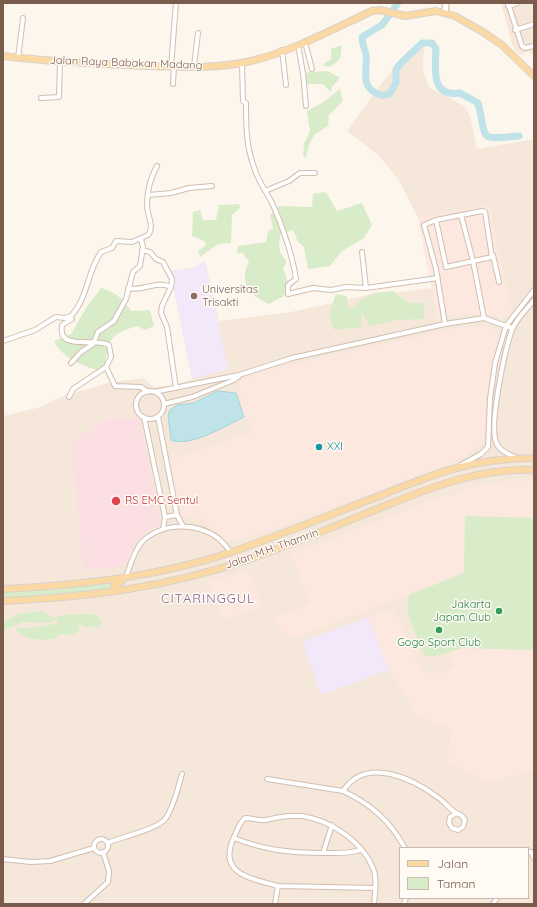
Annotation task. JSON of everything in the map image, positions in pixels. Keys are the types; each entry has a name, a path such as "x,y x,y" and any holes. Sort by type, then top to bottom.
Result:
{"main road":[{"name":"Jalan Raya Babakan Madang","path":"3,56 60,62 173,67 242,63 260,59 298,44 372,11 384,10 397,15 436,12 445,13"},
{"path":"445,13 460,18 484,32 502,45 534,76"},
{"name":"Jalan M.H. Thamrin","path":"3,589 77,584 138,576 231,552 461,466 499,459 534,458"},
{"path":"499,459 498,468 501,470"},
{"path":"486,461 491,464 492,468 490,472"},
{"name":"Jalan M.H. Thamrin","path":"3,601 83,596 186,578 245,561 438,485 470,476 501,470 534,470"},
{"path":"130,589 116,589 114,585 115,583 138,576"}],"street":[{"path":"173,84 176,3"},
{"path":"445,13 446,3"},
{"path":"518,3 508,4 515,30 523,48 534,46"},
{"path":"18,58 23,18"},
{"path":"515,30 534,24"},
{"path":"194,66 198,33"},
{"path":"305,41 312,69"},
{"path":"298,44 303,73 306,106"},
{"path":"282,50 286,85"},
{"path":"41,98 59,97 60,62"},
{"path":"242,63 247,142 261,186 279,219 295,268 296,279 288,285 288,294 313,288 331,290 346,287 366,288 438,278"},
{"path":"69,397 73,389 106,367 111,357 110,348 105,343 73,343 62,335 62,325 74,317 76,310 84,296 93,268 101,252 112,248 116,241 132,242 141,239 150,232 147,206 151,176 157,166"},
{"path":"265,191 289,182 300,173 315,173"},
{"path":"149,195 171,193 189,188 212,186"},
{"path":"445,324 438,278 424,224 461,215 482,211 485,212 499,282"},
{"path":"461,215 473,261 484,318"},
{"path":"436,220 446,266"},
{"path":"71,363 81,352 94,342 98,332 114,321 126,299 133,272 140,266 142,250 141,239"},
{"path":"142,250 150,252 156,259 163,261 172,279 172,288 162,306 161,312 167,327 176,388"},
{"path":"362,252 366,288"},
{"path":"436,269 491,258 493,255"},
{"path":"128,288 138,290 157,285 168,285 172,288"},
{"path":"461,466 481,454 489,443 490,399 495,363 506,326 534,290"},
{"path":"518,458 503,451 495,441 497,394 512,328 534,300"},
{"path":"3,341 35,330 56,317 69,317 76,310"},
{"path":"154,392 161,397 164,404 163,410 158,417 150,419 144,417 138,411 137,403 140,396 148,392 176,388 239,375 284,360 445,324 484,318 512,328"},
{"path":"495,363 503,364"},
{"path":"106,367 115,386 141,387 148,392"},
{"path":"164,404 192,397 234,380 239,375"},
{"path":"144,417 164,517 163,529"},
{"path":"158,417 177,515 183,526"},
{"path":"164,517 177,515"},
{"path":"126,577 131,561 141,544 163,529 183,526 205,530 220,540 231,552"},
{"path":"343,791 349,782 361,774 369,772 399,776 431,792 455,814 462,815 465,820 464,826 458,830 452,828 448,823 450,817 455,814"},
{"path":"102,852 98,852 94,848 94,842 99,839 103,839 107,842 154,827 163,821 169,813 182,774"},
{"path":"268,778 343,791 383,816 393,828 404,847"},
{"path":"374,904 375,888 374,871 360,850 340,830 317,819 292,815 281,815 266,820 245,818 234,838 228,855 233,868 245,876 278,886 375,888"},
{"path":"323,853 332,825"},
{"path":"234,838 258,846 291,853 353,852 360,850"},
{"path":"102,852 107,848 107,842"},
{"path":"3,858 31,862 50,861 94,848"},
{"path":"84,904 108,882 109,872 102,852"},
{"path":"531,852 534,858"},
{"path":"275,904 278,886"}],"shaded area":[{"path":"501,3 534,3 534,55 528,51 521,55 516,51 512,44"},
{"path":"424,43 423,71 430,88 464,106 470,116 477,149 534,139 534,904 3,904 3,416 37,408 66,395 112,382 144,378 153,387 174,386 192,379 170,271 193,268 205,261 219,321 291,312 377,292 400,292 432,288 418,218 399,180 379,156 347,131 384,80 416,44"},
{"path":"489,205 510,307 513,310 507,317 473,314 452,315 437,318 418,218"},
{"name":"Universitas Trisakti","path":"205,261 228,369 192,379 170,271 193,268"},
{"path":"491,327 497,330 499,343 486,399 484,439 480,446 464,458 292,523 237,542 228,540 203,520 181,516 170,461 252,431 242,408 239,393 239,381 255,374 299,362 457,328"},
{"name":"RS EMC Sentul","path":"112,419 140,419 160,524 146,531 134,544 124,566 83,570 72,443 100,423"},
{"path":"510,481 534,481 534,518 465,516 464,573 298,637 292,637 280,630 275,617 311,604 291,555 441,496 452,495 464,488"},
{"path":"248,570 262,606 223,620 208,582"},
{"path":"388,610 395,612 416,659 425,673 435,674 450,670 454,666 451,652 463,648 534,650 534,770 487,783 447,762 452,729 418,716 389,670 368,617"},
{"path":"368,617 389,670 321,695 302,642"}],"green space":[{"path":"342,45 340,59 330,67 322,65 331,59 331,49"},
{"path":"328,71 340,78 332,87 331,92 323,84 306,84 305,74 309,72"},
{"path":"340,89 343,101 329,115 328,126 312,138 306,157 303,157 304,144 310,131 307,111 322,103"},
{"path":"326,192 337,211 362,203 372,225 364,238 342,251 330,266 308,269 304,247 298,242 293,230 281,234 279,248 281,254 286,260 286,264 283,268 288,282 284,296 269,304 262,301 251,292 245,282 246,269 249,262 243,253 237,253 238,246 266,242 268,231 273,228 270,215 279,206 312,207 313,194"},
{"path":"239,204 240,208 232,215 231,243 218,244 200,257 198,251 206,245 204,241 192,236 193,212 200,210 203,220 216,220 219,205"},
{"path":"101,288 118,296 125,302 131,311 150,310 154,326 145,330 137,326 116,335 110,343 105,365 98,370 73,360 57,347 54,341 71,334 86,308"},
{"path":"393,291 408,303 424,303 424,319 398,320 370,326 361,312 361,327 334,330 329,314 336,294 347,296 348,309 357,305 367,296"},
{"name":"Jakarta Japan Club","path":"465,516 534,518 534,650 463,648 433,657 424,655 407,611 409,595 464,573"},
{"path":"112,582 111,587 114,589 100,592 3,599 3,591"},
{"path":"41,611 53,618 68,615 94,615 98,616 101,624 95,628 89,626 86,628 79,623 80,630 71,635 60,634 53,639 43,640 21,635 16,628 38,627 59,622 55,619 51,623 23,622 6,629 3,639 3,623 18,614"}],"water":[{"path":"218,391 236,393 244,417 198,438 179,442 171,440 168,415 170,410 177,405 193,403"}],"waterway":[{"path":"398,3 382,25 362,37 366,55 366,82 368,87 372,91 381,95 390,93 396,83 396,70 399,65 422,43 432,43 436,49 435,65 439,87 444,91 460,93 478,103 486,135 496,138 519,136"}],"place":[{"name":"Universitas Trisakti","path":"194,296"},
{"name":"XXI","path":"319,447"},
{"name":"RS EMC Sentul","path":"116,501"},
{"name":"Jakarta Japan Club","path":"499,611"},
{"name":"Gogo Sport Club","path":"439,630"}],"district":[{"name":"CITARINGGUL","path":"208,599"}]}
